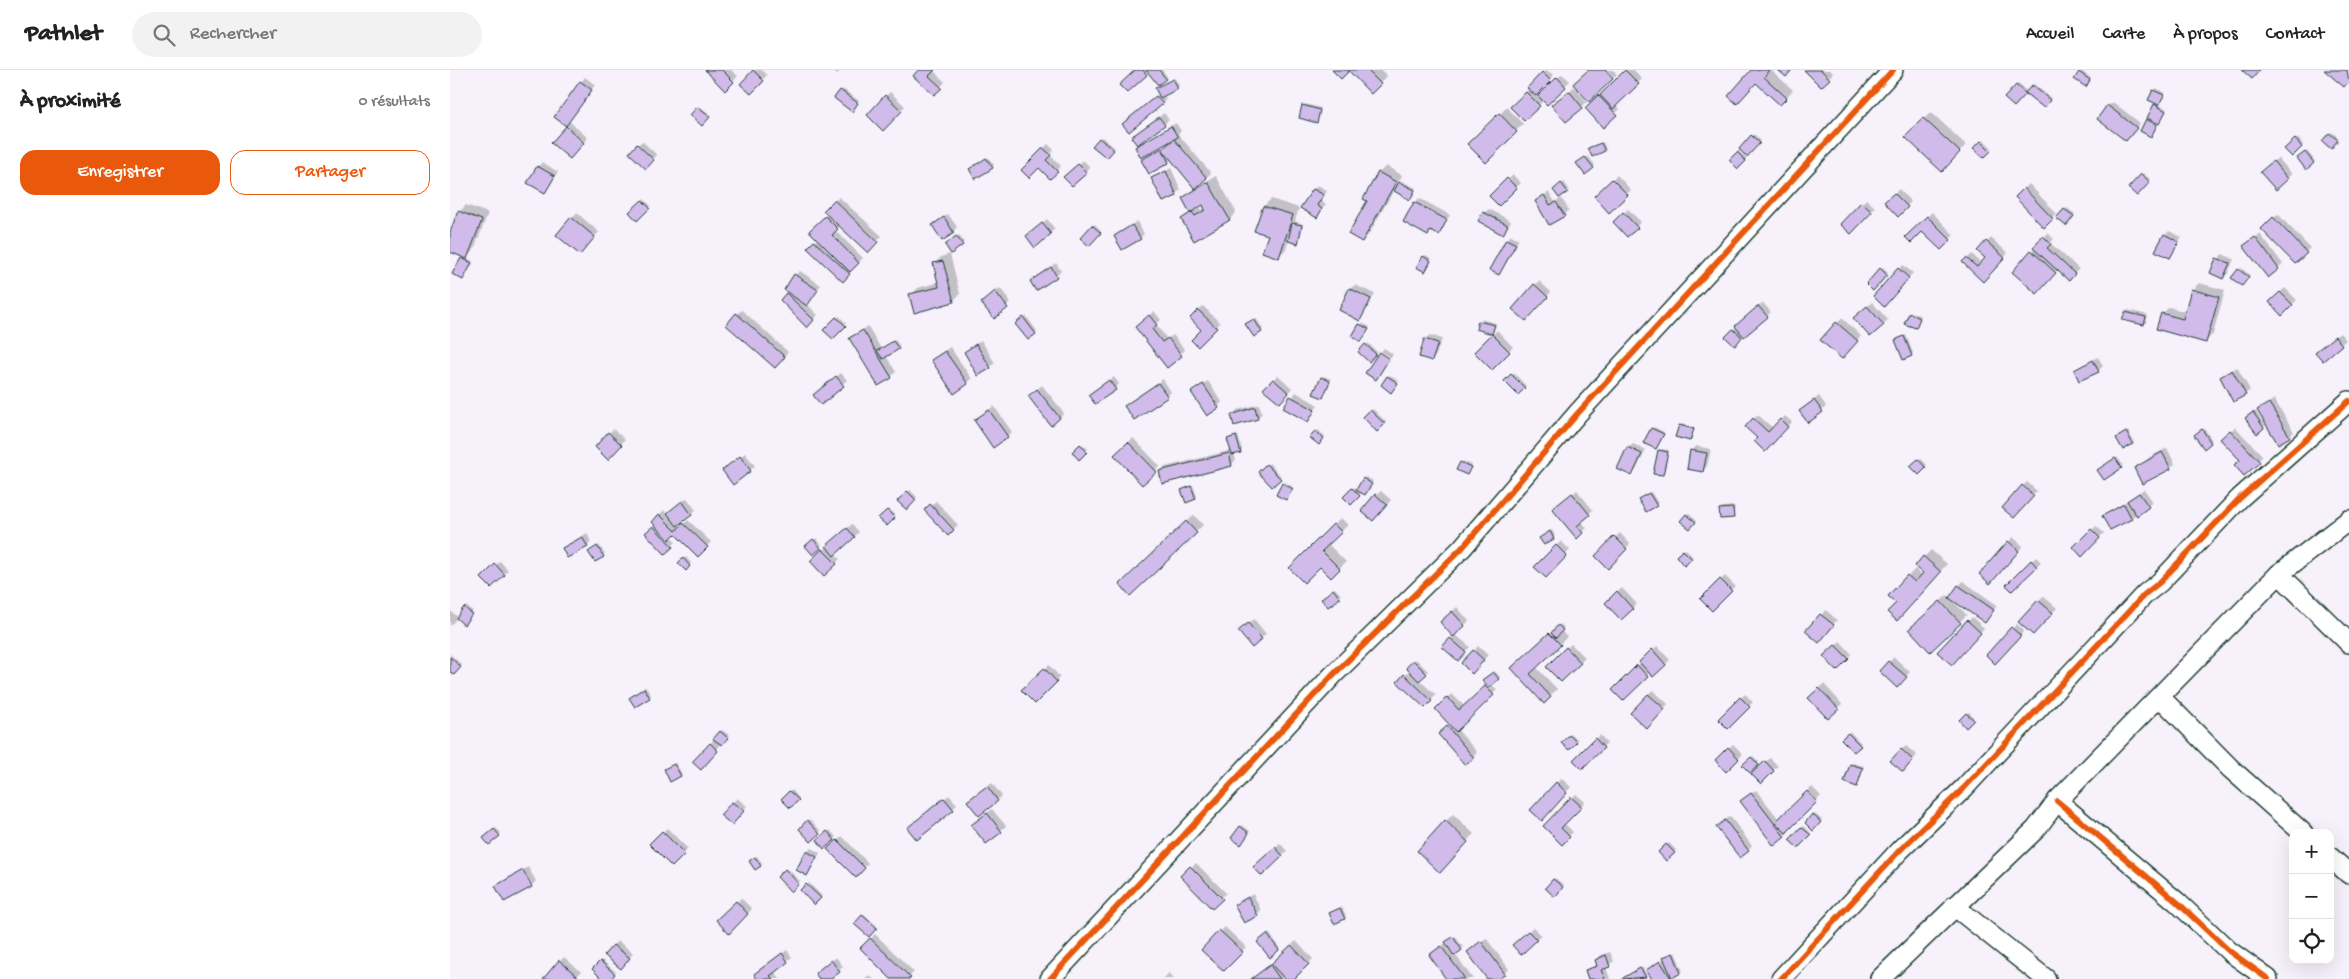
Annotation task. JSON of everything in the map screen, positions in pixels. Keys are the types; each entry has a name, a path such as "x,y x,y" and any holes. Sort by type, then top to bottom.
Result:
{"street":[{"path":"1050,979 1333,676 1462,548 1578,413 1893,70"},
{"path":"1781,979 1899,850 1964,788 2145,594 2160,582 2240,498 2349,401"},
{"path":"1880,979 2036,829 2057,801 2279,574 2349,520"},
{"path":"2279,574 2349,643"},
{"path":"2160,697 2231,769 2298,829"},
{"path":"2057,801 2177,902 2229,951 2268,979"},
{"path":"2334,861 2349,874"},
{"path":"1954,906 2046,979"}],"building":[{"path":"705,70 722,70 734,82 725,91"},
{"path":"753,70 764,81 751,94 740,84"},
{"path":"918,70 935,70 929,76 942,88 934,95 913,76"},
{"path":"1135,70 1143,70 1147,75 1127,93 1119,85"},
{"path":"1146,70 1159,70 1166,79 1158,85"},
{"path":"1332,70 1367,70 1381,84 1371,94 1349,71 1341,79"},
{"path":"1588,70 1605,70 1613,79 1589,102 1573,84"},
{"path":"1625,70 1639,84 1613,109 1600,95"},
{"path":"1751,70 1769,70 1764,77 1787,98 1780,105 1756,83 1737,104 1728,96"},
{"path":"1778,70 1791,70 1791,71 1786,77"},
{"path":"1804,70 1821,70 1830,79 1821,87"},
{"path":"2242,70 2260,70 2252,79"},
{"path":"2324,70 2347,70 2349,81 2344,87"},
{"path":"1542,72 1551,81 1536,96 1527,88"},
{"path":"2079,72 2090,80 2086,87 2074,79"},
{"path":"1557,77 1566,87 1547,105 1538,96"},
{"path":"1173,79 1178,89 1160,98 1155,88"},
{"path":"580,81 592,90 566,126 554,117"},
{"path":"2016,85 2026,94 2014,107 2004,98"},
{"path":"2032,85 2050,100 2044,108 2025,93"},
{"path":"840,90 858,103 852,112 834,98"},
{"path":"2153,90 2164,95 2159,105 2148,100"},
{"path":"1569,91 1583,108 1566,122 1551,105"},
{"path":"1526,92 1540,106 1524,121 1510,107"},
{"path":"885,95 902,111 883,131 867,115"},
{"path":"1598,95 1617,115 1603,128 1585,108"},
{"path":"1156,96 1163,104 1129,132 1122,124"},
{"path":"2154,104 2166,111 2159,124 2147,118"},
{"path":"1302,105 1320,110 1317,123 1299,118"},
{"path":"2107,105 2137,128 2126,141 2097,119"},
{"path":"697,107 710,117 702,126 690,115"},
{"path":"1499,113 1517,132 1486,163 1467,144"},
{"path":"1159,117 1165,125 1137,145 1131,137"},
{"path":"1923,118 1960,152 1942,172 1905,137"},
{"path":"2146,119 2157,125 2151,137 2140,131"},
{"path":"566,126 584,143 570,159 551,143"},
{"path":"1171,126 1178,137 1141,158 1135,147"},
{"path":"2329,133 2338,140 2331,149 2322,141"},
{"path":"1751,135 1760,143 1747,157 1739,149"},
{"path":"1099,138 1114,150 1107,158 1092,146"},
{"path":"1174,139 1207,178 1195,189 1162,149"},
{"path":"2295,139 2302,147 2292,157 2284,149"},
{"path":"1981,141 1991,151 1984,158 1973,148"},
{"path":"1601,143 1605,151 1592,157 1588,148"},
{"path":"637,144 654,160 646,169 629,153"},
{"path":"1043,148 1051,155 1046,160 1058,172 1050,179 1039,168 1029,178 1021,170"},
{"path":"1162,148 1169,163 1149,174 1141,160"},
{"path":"1737,152 1746,161 1738,169 1729,160"},
{"path":"2305,152 2314,163 2306,170 2297,158"},
{"path":"1585,157 1594,168 1585,175 1576,163"},
{"path":"986,158 993,168 975,179 969,169"},
{"path":"2273,161 2288,179 2276,190 2260,172"},
{"path":"1078,164 1087,173 1072,186 1063,177"},
{"path":"537,166 555,176 545,193 527,183"},
{"path":"1166,171 1177,196 1163,202 1151,178"},
{"path":"1378,172 1396,182 1362,242 1348,234 1367,201 1363,199"},
{"path":"2141,174 2150,182 2137,196 2128,188"},
{"path":"1507,178 1517,188 1499,206 1489,196"},
{"path":"1612,179 1628,195 1609,213 1594,196"},
{"path":"1208,182 1230,220 1194,241 1181,219 1192,212 1195,216 1205,210 1203,205 1190,213 1182,198"},
{"path":"1399,182 1415,190 1410,200 1394,191"},
{"path":"1561,183 1568,192 1559,198 1553,190"},
{"path":"2024,188 2053,219 2044,228 2015,197"},
{"path":"1313,189 1324,195 1317,205 1322,209 1317,218 1300,208"},
{"path":"1894,193 1908,207 1898,217 1884,202"},
{"path":"1544,195 1550,205 1556,202 1565,216 1549,225 1535,201"},
{"path":"642,200 650,208 637,221 629,212"},
{"path":"834,200 878,242 868,253 823,211"},
{"path":"1414,202 1447,220 1439,235 1430,231 1428,236 1403,222"},
{"path":"1861,202 1872,212 1851,234 1840,224"},
{"path":"1263,206 1293,215 1279,258 1262,252 1268,235 1254,231"},
{"path":"2064,209 2074,216 2066,226 2056,218"},
{"path":"458,211 482,220 467,259 450,252 450,232"},
{"path":"1483,212 1508,225 1503,235 1478,221"},
{"path":"1623,212 1638,228 1627,237 1613,222"},
{"path":"825,216 838,229 832,235 859,263 850,272 809,231"},
{"path":"1927,216 1951,240 1941,250 1922,232 1911,243 1905,237"},
{"path":"571,217 595,237 580,255 556,235"},
{"path":"944,217 954,233 942,241 932,225"},
{"path":"2273,217 2307,253 2295,264 2261,229"},
{"path":"1042,223 1051,234 1035,248 1026,236"},
{"path":"1292,223 1302,225 1298,244 1288,241"},
{"path":"1092,225 1101,233 1089,246 1080,238"},
{"path":"1132,225 1141,239 1122,250 1114,236"},
{"path":"2164,234 2179,242 2170,258 2155,251"},
{"path":"956,236 963,245 951,254 945,245"},
{"path":"2043,236 2051,244 2047,248 2075,274 2069,281 2033,248"},
{"path":"2255,237 2279,269 2268,278 2243,246"},
{"path":"1506,239 1516,244 1499,275 1489,270"},
{"path":"814,241 850,274 843,282 807,248"},
{"path":"1986,241 2005,258 1983,282 1962,262 1966,258 1977,267 1985,258 1977,251"},
{"path":"2031,250 2056,273 2037,294 2012,272"},
{"path":"1423,256 1431,261 1425,272 1416,267"},
{"path":"461,258 472,263 463,280 452,274"},
{"path":"2216,258 2230,263 2223,279 2210,273"},
{"path":"943,261 954,302 914,313 909,294 939,287 933,263"},
{"path":"1051,267 1057,277 1036,291 1030,281"},
{"path":"1880,268 1887,275 1873,291 1866,284"},
{"path":"1898,268 1909,278 1884,307 1873,296"},
{"path":"2238,269 2249,277 2242,286 2231,278"},
{"path":"794,274 818,290 807,306 784,290"},
{"path":"1534,284 1548,297 1526,321 1512,309"},
{"path":"1349,288 1371,299 1360,321 1339,310"},
{"path":"2191,289 2219,297 2206,343 2156,329 2161,313 2183,319"},
{"path":"995,291 1008,308 994,319 981,303"},
{"path":"2280,292 2293,305 2282,316 2269,302"},
{"path":"786,293 814,320 807,328 780,300"},
{"path":"1758,306 1768,317 1744,337 1735,326"},
{"path":"1867,306 1884,325 1870,337 1853,318"},
{"path":"1198,310 1217,328 1198,347 1191,340 1201,330 1190,318"},
{"path":"2125,312 2146,317 2144,325 2122,320"},
{"path":"736,313 785,357 775,368 726,325"},
{"path":"1909,313 1920,318 1916,328 1904,324"},
{"path":"1149,315 1157,325 1152,329 1162,342 1168,338 1182,356 1167,368 1135,327"},
{"path":"836,317 846,326 833,339 823,330"},
{"path":"1023,317 1036,334 1028,340 1015,324"},
{"path":"1254,319 1262,332 1254,337 1245,324"},
{"path":"1478,321 1495,325 1492,334 1476,329"},
{"path":"1836,322 1858,341 1842,359 1820,340"},
{"path":"1359,324 1369,329 1361,342 1352,336"},
{"path":"1733,329 1742,337 1735,346 1725,337"},
{"path":"863,330 892,378 878,386 849,338"},
{"path":"1492,334 1510,352 1492,370 1474,352"},
{"path":"1904,336 1912,356 1903,360 1895,340"},
{"path":"2335,336 2342,345 2323,361 2315,352"},
{"path":"1424,339 1438,343 1432,361 1419,357"},
{"path":"893,341 899,349 883,359 877,351"},
{"path":"976,344 991,368 978,376 964,352"},
{"path":"1365,344 1376,354 1369,362 1358,352"},
{"path":"945,351 968,384 954,394 931,360"},
{"path":"1379,352 1389,359 1376,380 1365,373"},
{"path":"2093,360 2099,372 2079,381 2074,370"},
{"path":"2232,370 2246,395 2233,402 2220,377"},
{"path":"1511,374 1525,388 1518,395 1504,381"},
{"path":"836,376 844,386 821,405 813,395"},
{"path":"1387,376 1398,383 1391,393 1381,385"},
{"path":"1321,377 1330,381 1323,398 1313,394"},
{"path":"1273,379 1289,393 1280,403 1263,389"},
{"path":"1109,380 1116,390 1095,404 1088,395"},
{"path":"1158,383 1168,397 1134,420 1124,406"},
{"path":"1203,384 1219,408 1207,416 1191,392"},
{"path":"1037,389 1060,418 1051,426 1028,396"},
{"path":"1290,396 1315,410 1308,422 1283,408"},
{"path":"1814,400 1823,412 1808,423 1799,411"},
{"path":"2269,403 2290,437 2278,444 2257,410"},
{"path":"1255,407 1258,419 1234,426 1231,415"},
{"path":"989,410 1008,437 993,448 974,420"},
{"path":"1370,410 1385,424 1377,432 1363,417"},
{"path":"2253,412 2264,428 2257,434 2245,418"},
{"path":"1753,418 1768,432 1780,419 1788,427 1765,452 1754,441 1757,438 1745,427"},
{"path":"1679,425 1694,429 1690,441 1675,437"},
{"path":"1651,428 1664,434 1656,449 1643,443"},
{"path":"2202,429 2211,443 2204,449 2194,435"},
{"path":"2230,430 2260,462 2244,476 2234,465 2240,460 2220,439"},
{"path":"1315,431 1324,438 1319,445 1309,437"},
{"path":"608,432 622,445 608,460 595,447"},
{"path":"2126,432 2133,444 2123,450 2116,438"},
{"path":"1236,436 1241,453 1232,455 1227,439"},
{"path":"1128,442 1157,472 1142,485 1114,455"},
{"path":"1080,444 1087,452 1079,460 1072,452"},
{"path":"1627,447 1642,454 1632,476 1617,469"},
{"path":"1658,450 1668,452 1663,475 1653,474"},
{"path":"1690,450 1707,453 1703,472 1687,469"},
{"path":"2162,452 2171,469 2142,484 2134,468"},
{"path":"1229,453 1232,466 1162,484 1159,471"},
{"path":"740,456 751,471 733,485 722,470"},
{"path":"2115,458 2122,468 2104,480 2097,470"},
{"path":"1918,459 1926,468 1919,475 1910,466"},
{"path":"1460,462 1471,467 1467,475 1456,470"},
{"path":"1266,464 1281,479 1272,487 1258,472"},
{"path":"1363,478 1372,484 1365,495 1356,490"},
{"path":"1282,483 1293,489 1286,500 1276,495"},
{"path":"2022,485 2034,496 2014,518 2002,508"},
{"path":"1191,486 1196,499 1186,503 1181,490"},
{"path":"1352,488 1360,496 1351,505 1343,497"},
{"path":"907,491 916,500 907,510 897,501"},
{"path":"1572,493 1590,515 1577,526 1583,533 1577,539 1552,509"},
{"path":"1649,493 1657,506 1646,512 1638,499"},
{"path":"2139,493 2149,507 2137,516 2127,501"},
{"path":"1375,494 1387,505 1373,521 1361,511"},
{"path":"682,501 692,515 677,526 667,513"},
{"path":"930,504 954,530 948,536 924,510"},
{"path":"2124,504 2132,519 2110,530 2102,516"},
{"path":"1733,508 1734,518 1720,519 1719,509"},
{"path":"887,510 895,518 887,526 878,518"},
{"path":"659,514 676,531 683,523 708,547 698,557 675,534 669,540 652,522"},
{"path":"1686,514 1696,522 1690,529 1680,521"},
{"path":"1186,521 1197,533 1130,596 1120,584"},
{"path":"1333,524 1342,532 1322,551 1340,569 1331,578 1320,567 1304,583 1289,568"},
{"path":"653,526 673,547 665,554 645,533"},
{"path":"847,528 855,537 834,556 826,546"},
{"path":"2091,529 2100,538 2082,557 2073,547"},
{"path":"1550,531 1554,539 1544,545 1539,538"},
{"path":"1614,536 1627,549 1608,569 1595,556"},
{"path":"582,537 588,547 567,558 562,548"},
{"path":"813,539 821,548 813,555 805,546"},
{"path":"2008,541 2019,551 1990,584 1979,574"},
{"path":"1556,545 1567,556 1546,578 1534,567"},
{"path":"597,546 604,557 595,562 588,552"},
{"path":"822,549 837,564 824,576 810,561"},
{"path":"1683,550 1692,559 1684,566 1676,556"},
{"path":"1923,556 1941,572 1897,621 1887,612 1896,603 1888,596 1907,575 1915,582 1923,573 1915,566"},
{"path":"683,558 690,566 686,571 678,563"},
{"path":"2031,560 2037,567 2012,591 2006,585"},
{"path":"495,564 505,575 491,588 481,578"},
{"path":"1720,579 1732,591 1712,611 1700,599"},
{"path":"1958,585 1994,610 1985,623 1949,598"},
{"path":"1333,589 1340,598 1328,607 1321,599"},
{"path":"1617,591 1633,609 1621,620 1605,603"},
{"path":"2038,600 2053,613 2033,635 2018,622"},
{"path":"1940,601 1961,623 1930,652 1909,629"},
{"path":"464,607 472,614 464,625 456,618"},
{"path":"1452,611 1465,626 1453,637 1440,622"},
{"path":"1820,614 1834,625 1819,643 1805,631"},
{"path":"1967,620 1981,633 1952,665 1937,652"},
{"path":"1248,623 1262,639 1252,648 1238,631"},
{"path":"1558,625 1563,630 1556,638 1551,633"},
{"path":"2011,627 2021,636 1995,664 1986,655"},
{"path":"1549,633 1561,645 1530,674 1551,697 1544,704 1511,668"},
{"path":"1450,638 1466,652 1458,661 1442,647"},
{"path":"1835,645 1849,659 1837,671 1823,656"},
{"path":"1566,647 1581,663 1561,682 1546,667"},
{"path":"1652,649 1666,665 1653,677 1639,662"},
{"path":"1473,650 1484,660 1472,674 1461,663"},
{"path":"450,657 461,667 454,675 450,672"},
{"path":"1413,660 1427,674 1419,681 1406,668"},
{"path":"1888,661 1907,677 1897,688 1879,671"},
{"path":"1637,665 1648,677 1623,701 1612,690"},
{"path":"1044,668 1057,682 1035,704 1021,690"},
{"path":"1493,672 1499,679 1489,688 1482,680"},
{"path":"1404,674 1432,701 1425,708 1397,682"},
{"path":"1485,686 1494,695 1456,732 1435,709 1447,697 1459,710"},
{"path":"644,688 650,698 635,707 629,698"},
{"path":"1819,688 1839,709 1828,719 1808,698"},
{"path":"1648,694 1665,709 1647,729 1630,713"},
{"path":"1740,697 1750,707 1728,729 1718,719"},
{"path":"1966,713 1974,720 1966,728 1959,720"},
{"path":"1447,726 1474,758 1465,765 1438,734"},
{"path":"720,731 728,738 722,745 713,739"},
{"path":"1848,733 1861,746 1854,752 1841,739"},
{"path":"1569,735 1577,742 1569,750 1561,743"},
{"path":"1595,738 1604,748 1582,769 1573,760"},
{"path":"710,743 718,751 701,770 692,762"},
{"path":"1728,747 1739,759 1726,772 1715,760"},
{"path":"1901,749 1913,760 1903,772 1890,761"},
{"path":"1751,757 1759,765 1750,773 1742,765"},
{"path":"1765,761 1774,771 1761,784 1751,774"},
{"path":"674,764 681,776 670,782 664,769"},
{"path":"1850,764 1863,768 1857,787 1844,782"},
{"path":"1556,782 1567,793 1542,821 1530,810"},
{"path":"987,786 998,801 979,816 967,801"},
{"path":"789,791 799,800 790,808 781,799"},
{"path":"1807,791 1817,802 1786,833 1775,822"},
{"path":"1751,793 1785,837 1774,846 1740,801"},
{"path":"1571,797 1582,807 1561,828 1570,837 1562,845 1543,826"},
{"path":"944,798 954,810 917,840 907,828"},
{"path":"732,802 744,811 732,825 720,815"},
{"path":"987,813 1002,832 986,844 971,825"},
{"path":"1812,814 1821,822 1813,831 1805,823"},
{"path":"807,820 820,834 811,842 799,829"},
{"path":"1445,820 1468,842 1440,873 1417,851"},
{"path":"1725,820 1749,851 1740,858 1716,827"},
{"path":"1240,826 1249,833 1241,845 1231,838"},
{"path":"1801,827 1811,835 1798,848 1789,840"},
{"path":"494,829 500,836 489,845 483,838"},
{"path":"662,831 685,854 672,867 649,844"},
{"path":"827,831 835,840 824,849 817,840"},
{"path":"837,840 865,868 856,878 827,849"},
{"path":"1666,844 1675,853 1666,861 1658,852"},
{"path":"1275,847 1283,856 1262,876 1253,867"},
{"path":"806,851 817,857 807,876 796,870"},
{"path":"755,857 761,866 755,870 749,861"},
{"path":"1190,866 1223,899 1212,909 1180,876"},
{"path":"785,869 799,884 791,892 777,877"},
{"path":"523,870 532,887 504,902 495,886"},
{"path":"1553,879 1563,887 1555,897 1545,888"},
{"path":"806,884 821,898 814,905 800,890"},
{"path":"1248,897 1258,916 1244,923 1234,905"},
{"path":"736,901 748,914 729,934 716,920"},
{"path":"1340,908 1345,919 1334,924 1329,913"},
{"path":"862,915 877,928 869,937 854,924"},
{"path":"1219,930 1243,952 1224,971 1201,950"},
{"path":"1528,931 1537,940 1521,955 1512,945"},
{"path":"1267,934 1279,950 1270,958 1257,942"},
{"path":"1453,937 1462,950 1454,956 1445,942"},
{"path":"870,938 911,978 891,979 860,948"},
{"path":"1481,941 1505,974 1499,979 1487,979 1467,952"},
{"path":"613,945 630,958 621,969 604,955"},
{"path":"1291,945 1309,964 1294,979 1285,979 1271,964"},
{"path":"1441,946 1465,979 1446,979 1429,955"},
{"path":"782,953 788,962 770,976 773,979 757,979 754,974"},
{"path":"1673,953 1681,973 1672,978 1663,957"},
{"path":"1606,955 1610,967 1601,970 1605,979 1588,979 1585,970 1597,966 1595,960"},
{"path":"559,960 578,977 576,979 543,979"},
{"path":"831,960 840,972 831,979 819,979 815,973"},
{"path":"600,961 615,974 611,979 602,979 592,969"},
{"path":"1660,961 1670,979 1652,979 1646,970"},
{"path":"1270,965 1280,979 1251,979"},
{"path":"1640,968 1646,977 1623,979 1623,978"}],"cycle path":[{"path":"1050,979 1333,675 1462,548 1578,413 1893,70"},
{"path":"1781,979 1899,851 1964,788 2145,594 2160,582 2240,498 2349,401"},
{"path":"2057,801 2177,902 2229,951 2268,979"}]}
